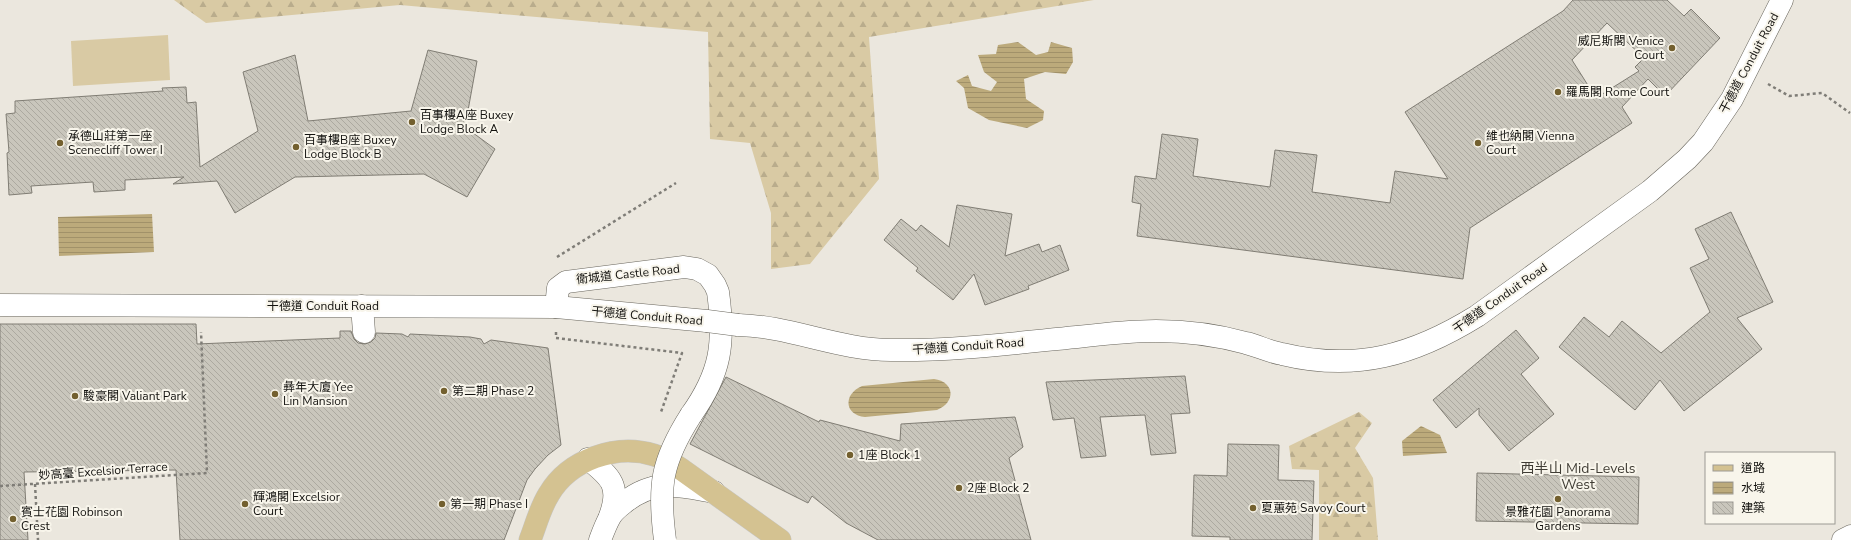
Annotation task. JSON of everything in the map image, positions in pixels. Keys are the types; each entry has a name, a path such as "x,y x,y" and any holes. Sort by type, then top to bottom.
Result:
{"main road":[{"path":"530,540 549,493 560,479 573,468 588,459 601,454 615,452 638,452 653,454 665,459 714,492 778,540"}],"street":[{"name":"干德道 Conduit Road","path":"0,305 362,306 707,322 758,325 855,347 890,350 956,348 1156,331 1228,338 1280,354 1317,360 1372,359 1407,351 1451,332 1477,316 1650,191 1687,159 1703,142 1732,98 1782,0"},
{"name":"衛城道 Castle Road","path":"556,316 558,288 566,282 677,268 697,269 708,275 715,285 718,292 719,359 710,385 672,447 664,472 661,501 666,540"},
{"path":"362,306 364,332"},
{"path":"588,459 610,477 614,485 615,495 610,516 600,540"},
{"path":"610,516 632,497 655,487 674,485 714,492"},
{"path":"1843,540 1851,536"}],"path":[{"path":"1764,82 1789,96 1822,93 1850,113"},
{"path":"552,260 676,183"},
{"path":"556,316 556,338 682,353 665,405 658,418"},
{"name":"妙高臺 Excelsior Terrace","path":"0,486 207,473 200,330"},
{"path":"35,484 38,540"}],"green space":[{"path":"174,0 1094,0 869,37 879,179 810,264 771,269 771,213 750,143 710,139 708,32 400,5 206,23"},
{"path":"168,35 170,80 73,86 71,41"},
{"path":"1359,412 1372,423 1355,448 1373,478 1378,540 1319,540 1319,470 1292,469 1289,446"}],"water":[{"path":"1018,42 1036,55 1048,52 1051,42 1072,48 1073,62 1066,74 1045,72 1024,79 1026,99 1044,111 1043,120 1027,128 989,120 968,108 964,88 956,81 968,75 972,86 991,91 997,82 984,72 978,55 996,54 998,45"},
{"path":"152,214 154,252 59,256 58,217"},
{"path":"934,379 946,384 950,393 948,402 937,410 865,417 853,412 848,404 852,394 862,386"},
{"path":"1421,426 1440,435 1447,453 1403,456 1402,441"}],"building":[{"path":"1573,0 1667,0 1684,16 1691,9 1720,38 1665,96 1648,79 1622,107 1632,123 1470,228 1463,279 1137,236 1141,204 1132,202 1135,176 1156,179 1162,134 1198,139 1193,176 1270,187 1275,150 1317,155 1312,192 1390,203 1395,171 1448,179 1405,112 1563,11","holes":["1607,23 1644,58 1635,67 1639,71 1596,98 1572,60"]},
{"path":"428,50 477,61 465,127 495,149 467,197 424,174 295,177 235,213 217,181 173,184 184,177 125,180 125,190 94,192 93,182 31,186 32,193 9,195 7,153 9,152 6,114 15,113 15,101 163,91 162,88 186,87 187,103 196,102 200,167 258,131 243,72 295,55 308,121 411,111"},
{"path":"957,205 1012,214 1005,256 1039,244 1042,252 1060,245 1069,270 1028,286 1029,289 985,305 974,274 953,300 916,271 918,268 884,240 901,219 916,231 921,225 949,247"},
{"path":"1731,212 1773,302 1737,318 1762,349 1684,411 1660,380 1635,410 1559,347 1584,317 1609,337 1622,321 1661,353 1710,312 1690,268 1709,259 1695,229"},
{"path":"0,324 196,324 197,344 340,338 340,331 351,331 354,339 358,343 365,344 371,342 375,338 376,333 402,334 408,337 410,334 470,337 481,339 484,344 491,340 548,348 561,445 548,455 527,480 504,540 180,540 176,470 24,472 28,540 0,540"},
{"path":"1516,330 1539,358 1521,374 1554,414 1509,451 1479,415 1479,408 1456,428 1433,400"},
{"path":"1185,376 1190,413 1171,414 1176,453 1151,455 1145,415 1100,417 1106,456 1081,458 1074,418 1053,420 1046,382"},
{"path":"726,377 819,422 820,420 900,441 901,424 1015,417 1023,447 1009,458 1031,540 878,540 846,523 812,496 808,503 690,444"},
{"name":"夏蕙苑 Savoy Court","path":"1228,444 1279,445 1278,480 1314,481 1312,540 1230,540 1230,537 1192,536 1194,475 1227,476"},
{"name":"景雅花園 Panorama Gardens","path":"1477,473 1639,477 1638,524 1476,521"}],"place":[{"name":"威尼斯閣 Venice Court","path":"1672,48"},
{"name":"羅馬閣 Rome Court","path":"1558,92"},
{"name":"百事樓A座 Buxey Lodge Block A","path":"412,122"},
{"name":"承德山莊第一座 Scenecliff Tower I","path":"60,143"},
{"name":"維也納閣 Vienna Court","path":"1478,143"},
{"name":"百事樓B座 Buxey Lodge Block B","path":"296,147"},
{"name":"第二期 Phase 2","path":"444,391"},
{"name":"彝年大廈 Yee Lin Mansion","path":"275,394"},
{"name":"駿豪閣 Valiant Park","path":"75,396"},
{"name":"1座 Block 1","path":"850,455"},
{"name":"2座 Block 2","path":"959,488"},
{"name":"景雅花園 Panorama Gardens","path":"1558,499"},
{"name":"輝鴻閣 Excelsior Court","path":"245,504"},
{"name":"第一期 Phase I","path":"442,504"},
{"name":"夏蕙苑 Savoy Court","path":"1253,508"},
{"name":"賓士花園 Robinson Crest","path":"13,519"}],"district":[{"name":"西半山 Mid-Levels West","path":"1578,476"}]}
